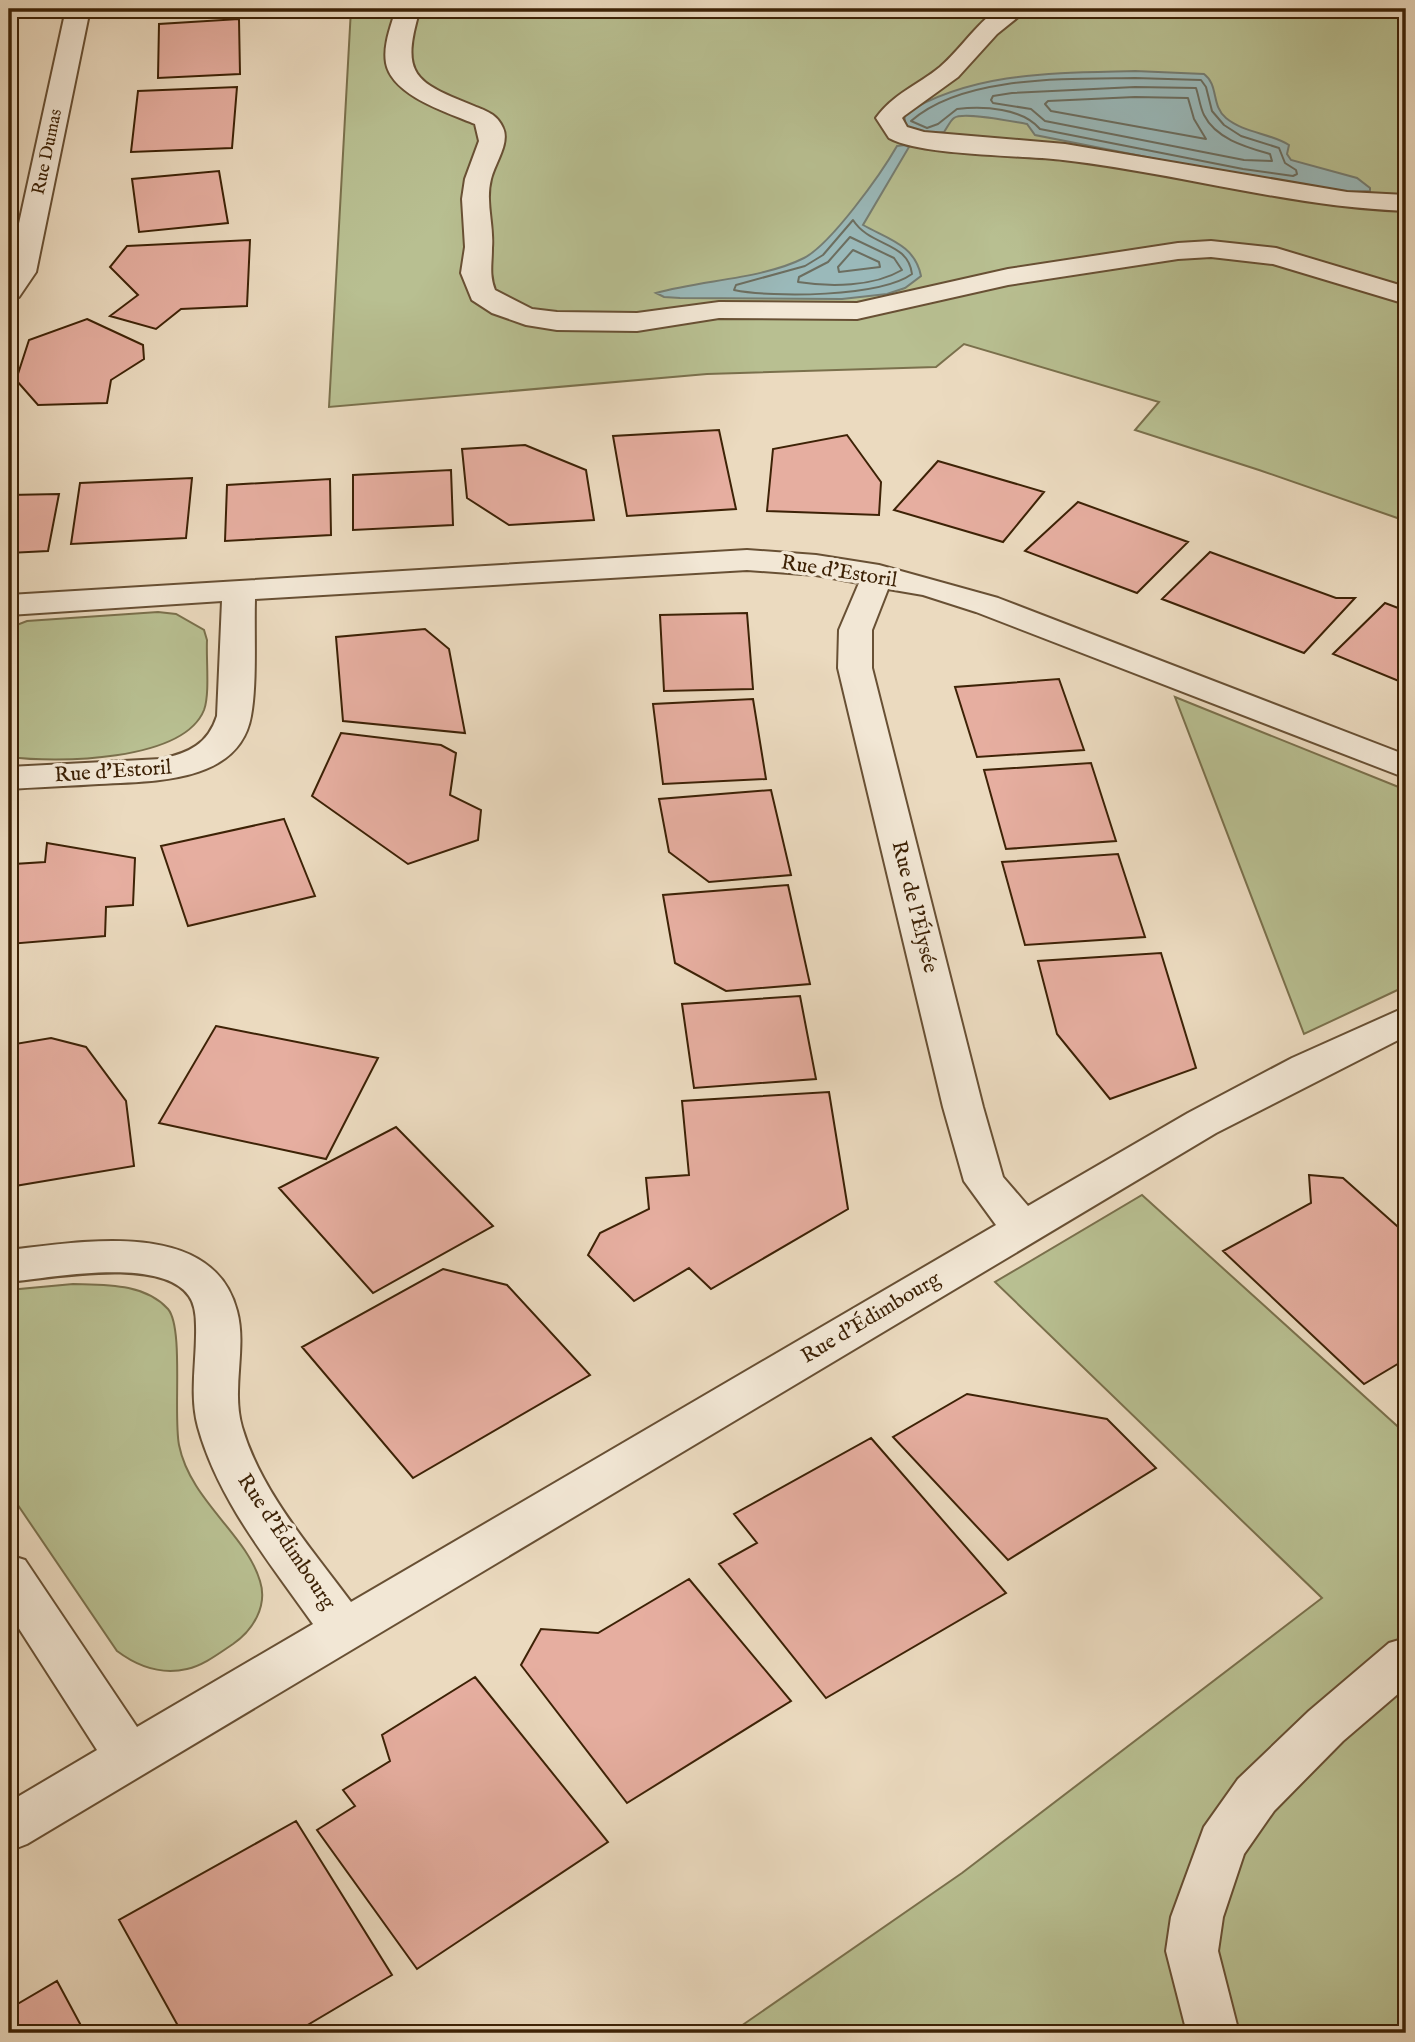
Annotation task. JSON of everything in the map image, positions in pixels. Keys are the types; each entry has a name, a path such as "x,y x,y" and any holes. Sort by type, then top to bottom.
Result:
{"street":[{"name":"Rue Dumas","path":"9,290 22,272 78,9"},
{"path":"408,9 398,53 399,67 409,81 484,119 491,129 492,141 478,179 475,199 479,247 475,273 482,294 502,307 526,317 557,321 637,321 719,310 857,311 1008,277 1178,251 1211,249 1276,256 1406,296"},
{"path":"1016,9 1003,15 947,74 897,106 889,118 892,128 902,135 924,140 1065,152 1347,200 1406,203"},
{"name":"Rue d'Estoril","path":"9,604 715,561 816,565 879,575 987,605 1406,767"},
{"name":"Rue de l'Élysée","path":"879,575 855,622 855,668 963,1107 984,1181 1002,1206 1024,1227"},
{"name":"Rue d'Estoril","path":"9,778 161,770 184,766 220,747 230,734 234,716 239,590"},
{"name":"Rue d'Édimbourg","path":"9,1828 1024,1227 1262,1090 1406,1020"},
{"name":"Rue d'Édimbourg","path":"9,1266 128,1256 161,1261 192,1270 209,1289 216,1311 214,1393 220,1426 231,1457 247,1489 344,1630"},
{"path":"9,1574 129,1757"},
{"path":"1213,2033 1192,1951 1197,1917 1222,1843 1256,1795 1326,1726 1406,1658"}],"green space":[{"path":"351,9 1406,9 1406,521 1135,430 1159,402 964,344 936,367 707,374 329,407"},
{"path":"158,612 176,614 204,630 207,640 206,703 192,727 171,740 116,755 56,760 9,757 9,628 27,621"},
{"path":"1175,697 1406,790 1406,986 1304,1034"},
{"path":"1142,1195 1406,1434 1406,2033 731,2033 962,1873 1322,1598 995,1282"},
{"path":"73,1284 111,1285 136,1290 148,1294 168,1309 176,1334 177,1431 185,1465 194,1483 243,1548 260,1581 260,1608 247,1632 211,1659 193,1667 177,1671 159,1670 141,1665 117,1651 9,1492 9,1290"}],"water":[{"path":"1135,71 1204,74 1212,84 1218,108 1233,123 1289,145 1287,154 1291,160 1357,178 1370,188 1370,191 1351,192 1242,176 1035,135 1027,124 989,118 959,116 953,119 944,132 939,133 920,133 906,128 904,114 959,89 987,82 1046,74"},
{"path":"897,146 909,147 863,225 899,244 913,257 921,276 905,288 887,294 842,299 680,298 664,297 656,293 751,275 804,258 828,239 841,224 868,190"}],"building":[{"path":"239,19 240,74 158,78 159,24"},
{"path":"237,87 232,148 131,152 138,91"},
{"path":"219,171 228,223 139,232 132,179"},
{"path":"250,240 247,306 181,309 156,329 110,316 138,295 110,267 127,246"},
{"path":"87,319 143,345 144,359 111,380 107,403 38,405 16,380 29,340"},
{"path":"719,430 736,509 627,516 613,436"},
{"path":"847,435 881,482 879,515 767,511 773,449"},
{"path":"525,445 586,470 594,520 509,525 467,498 462,449"},
{"path":"938,461 1044,492 1003,542 894,510"},
{"path":"451,470 453,525 353,530 353,475"},
{"path":"192,478 186,538 71,544 80,483"},
{"path":"330,479 331,535 225,541 227,485"},
{"path":"59,494 48,551 9,553 9,495"},
{"path":"1078,502 1188,542 1137,593 1025,551"},
{"path":"1210,552 1336,598 1355,598 1304,653 1162,599"},
{"path":"1385,603 1406,611 1406,684 1333,654"},
{"path":"747,613 753,689 664,691 660,615"},
{"path":"425,629 449,649 465,733 343,721 336,637"},
{"path":"1059,679 1084,750 977,757 955,687"},
{"path":"753,699 766,779 663,784 653,704"},
{"path":"341,733 441,745 456,753 450,795 481,810 478,840 408,864 312,796"},
{"path":"1091,763 1116,841 1006,849 984,770"},
{"path":"771,790 791,875 709,882 669,852 659,799"},
{"path":"284,819 315,896 188,926 161,846"},
{"path":"47,843 135,858 133,905 106,907 105,936 9,944 14,864 45,862"},
{"path":"1118,854 1145,937 1025,945 1002,862"},
{"path":"788,885 810,984 726,991 675,963 663,895"},
{"path":"1161,953 1196,1068 1110,1099 1057,1034 1038,961"},
{"path":"800,996 816,1079 694,1088 682,1004"},
{"path":"216,1026 378,1058 326,1159 159,1123"},
{"path":"51,1038 86,1047 126,1101 134,1166 9,1187 9,1045"},
{"path":"829,1092 848,1209 711,1289 689,1268 634,1301 588,1255 600,1233 649,1209 646,1178 689,1175 682,1101"},
{"path":"396,1127 493,1226 373,1293 279,1188"},
{"path":"1309,1175 1343,1178 1406,1234 1406,1359 1364,1384 1223,1251 1311,1203"},
{"path":"443,1269 507,1285 590,1375 413,1478 302,1347"},
{"path":"967,1394 1107,1419 1156,1468 1008,1560 893,1437"},
{"path":"871,1438 1006,1593 826,1698 719,1564 757,1543 734,1514"},
{"path":"689,1579 791,1701 627,1803 521,1665 541,1629 598,1633"},
{"path":"475,1677 608,1842 417,1969 317,1830 355,1806 343,1790 390,1761 382,1735"},
{"path":"296,1821 392,1975 294,2033 182,2033 119,1920"},
{"path":"57,1981 85,2033 9,2033 9,2009"}]}
